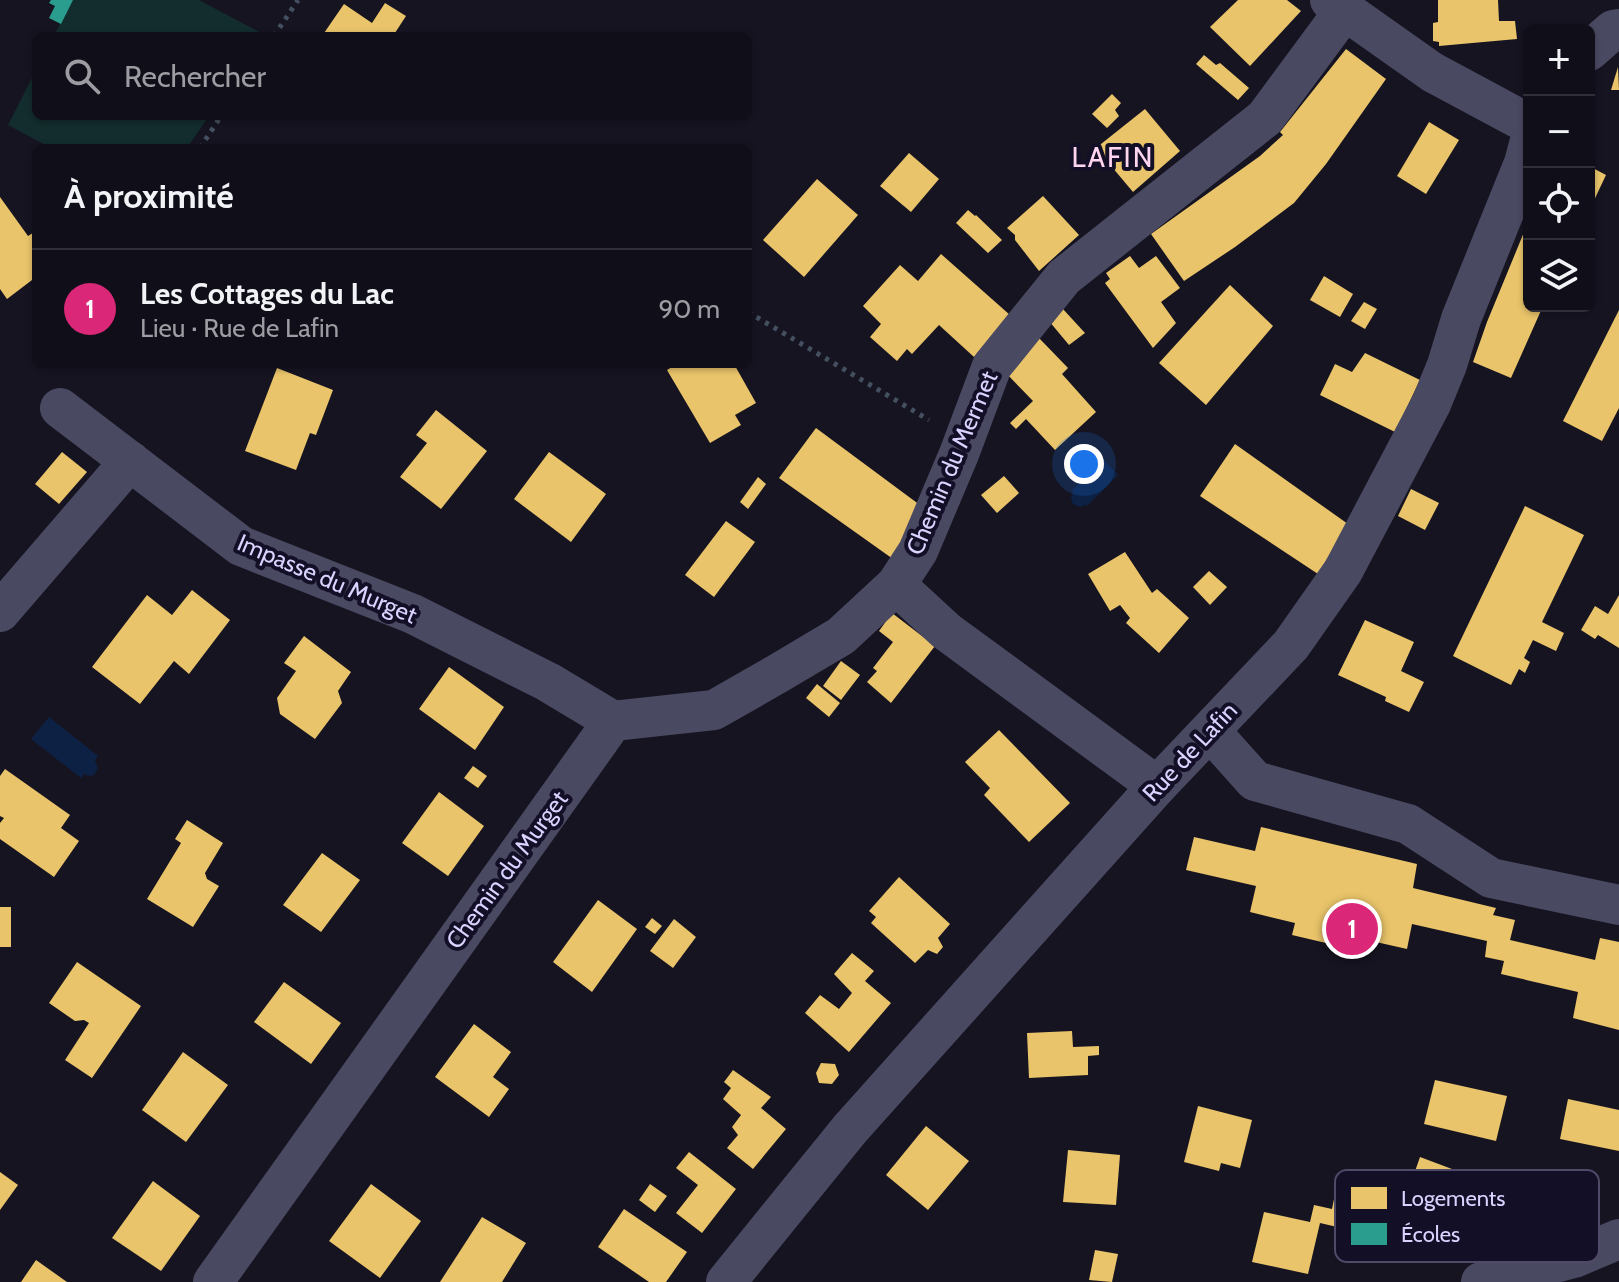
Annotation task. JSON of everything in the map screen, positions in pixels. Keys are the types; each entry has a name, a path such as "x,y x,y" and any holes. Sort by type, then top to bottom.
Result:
{"street":[{"path":"1337,5 1432,72 1523,121"},
{"name":"Chemin du Mermet","path":"1157,786 946,631 896,585 918,551 992,366 1064,277 1265,118 1337,5"},
{"path":"1595,46 1613,30 1619,29"},
{"name":"Rue de Lafin","path":"726,1282 850,1129 1157,786 1291,645 1343,571 1431,404 1461,319 1523,165"},
{"name":"Impasse du Murget","path":"60,408 241,546 413,614 548,682 613,721"},
{"path":"0,612 130,461"},
{"path":"613,721 714,710 841,636 896,585"},
{"name":"Chemin du Murget","path":"213,1282 613,721"},
{"path":"1210,731 1255,781 1408,824 1491,878 1619,905"},
{"path":"1599,1247 1619,1239"},
{"path":"1481,1282 1558,1262"}],"path":[{"path":"277,32 298,0"},
{"path":"203,144 218,120"},
{"path":"752,314 964,441"}],"green space":[{"path":"72,0 199,0 259,32 56,32"},
{"path":"32,78 32,120 206,120 190,144 44,144 8,125"}],"water":[{"path":"1104,460 1118,475 1087,506 1073,504 1072,490"},
{"path":"49,717 98,756 95,761 98,768 94,775 84,774 81,778 31,739"}],"building: Logements":[{"path":"1238,0 1287,0 1301,11 1250,66 1210,27"},
{"path":"1438,0 1498,0 1499,21 1515,21 1517,39 1439,46 1439,42 1433,41 1433,23 1438,22"},
{"path":"385,3 406,16 396,32 325,32 344,4 372,23"},
{"path":"1346,49 1386,79 1326,164 1294,203 1184,281 1151,234 1260,156 1283,135 1280,132"},
{"path":"1204,55 1216,65 1220,63 1249,88 1238,100 1196,64"},
{"path":"1618,67 1619,90 1611,90"},
{"path":"1112,94 1121,103 1115,110 1119,116 1107,128 1092,114"},
{"path":"1145,109 1180,151 1133,192 1096,148"},
{"path":"1429,122 1459,140 1426,194 1397,176"},
{"path":"909,153 939,179 911,212 880,186"},
{"path":"1595,169 1606,175 1595,198"},
{"path":"817,179 858,215 804,277 763,240"},
{"path":"1043,196 1079,235 1039,271 1007,228"},
{"path":"0,197 28,236 32,234 32,280 7,299 0,289"},
{"path":"968,210 1002,240 988,253 956,223"},
{"path":"1523,235 1523,312 1540,312 1511,378 1473,362"},
{"path":"941,254 1010,315 974,357 939,325 912,354 907,349 897,361 870,337 881,324 863,306 900,265 918,281"},
{"path":"1130,256 1139,268 1156,256 1180,288 1161,302 1176,323 1153,348 1105,283 1110,279 1106,273"},
{"path":"1324,276 1353,294 1340,317 1310,300"},
{"path":"1230,285 1273,326 1206,405 1159,363"},
{"path":"1364,302 1377,309 1365,329 1351,321"},
{"path":"1062,308 1085,333 1069,345 1049,321"},
{"path":"1619,310 1619,408 1602,441 1563,421"},
{"path":"1039,338 1068,368 1062,374 1096,412 1055,450 1026,419 1016,429 1010,423 1033,401 1004,371"},
{"path":"1365,353 1420,380 1395,432 1320,395 1335,364 1352,372"},
{"path":"277,368 333,390 316,435 310,433 296,470 245,451"},
{"path":"736,368 756,403 735,415 741,425 710,443 667,370"},
{"path":"436,410 487,451 441,509 400,477 427,443 416,435"},
{"path":"816,428 928,511 893,559 779,478"},
{"path":"1235,444 1348,524 1318,574 1200,496"},
{"path":"62,452 87,472 59,504 35,484"},
{"path":"549,452 606,494 571,542 514,499"},
{"path":"1004,476 1019,493 997,513 981,495"},
{"path":"758,477 766,484 748,509 740,502"},
{"path":"1411,489 1439,503 1425,530 1398,516"},
{"path":"1525,506 1584,535 1542,622 1564,633 1556,651 1533,640 1524,658 1530,662 1525,673 1519,669 1511,685 1453,656"},
{"path":"726,521 755,542 714,597 685,575"},
{"path":"1125,552 1152,593 1157,589 1189,618 1159,653 1126,623 1130,618 1120,605 1110,611 1088,574"},
{"path":"1209,571 1227,587 1210,605 1193,587"},
{"path":"192,590 230,620 189,674 174,661 140,704 92,667 147,595 172,615"},
{"path":"1619,595 1619,648 1598,635 1595,639 1581,630 1595,606 1608,614"},
{"path":"892,613 935,646 891,703 867,682 877,671 873,668 893,642 879,631"},
{"path":"1365,620 1414,642 1401,671 1424,682 1409,712 1385,701 1386,697 1338,675"},
{"path":"304,636 351,672 338,691 342,703 315,739 280,714 277,698 296,671 284,663"},
{"path":"841,661 860,675 841,700 823,686"},
{"path":"449,667 504,707 475,750 419,709"},
{"path":"817,684 840,703 829,717 806,698"},
{"path":"999,730 1070,803 1029,842 984,795 990,788 965,762"},
{"path":"473,766 487,776 478,788 464,778"},
{"path":"5,769 70,815 61,828 79,841 54,877 0,839 0,823 4,818 0,816 0,776"},
{"path":"439,792 484,826 448,876 402,843"},
{"path":"187,820 223,843 205,873 207,879 219,886 193,927 147,899 181,843 175,839"},
{"path":"1261,827 1417,864 1413,888 1496,908 1493,915 1515,920 1510,940 1595,960 1600,938 1619,942 1619,1030 1573,1018 1578,992 1501,974 1504,961 1485,957 1487,941 1412,924 1407,949 1345,935 1343,947 1292,935 1295,923 1250,912 1256,886 1186,870 1194,837 1255,851"},
{"path":"322,853 360,880 321,932 283,905"},
{"path":"899,877 950,924 938,938 943,947 937,954 928,950 915,963 871,923 876,917 869,911"},
{"path":"598,900 637,929 592,992 553,962"},
{"path":"0,907 11,907 11,947 0,947"},
{"path":"652,918 662,926 655,934 645,927"},
{"path":"674,919 696,937 673,968 650,951"},
{"path":"852,953 874,971 865,981 891,1003 849,1052 805,1013 820,995 839,1009 852,993 834,974"},
{"path":"77,962 141,1006 92,1078 65,1060 89,1023 75,1021 49,1003"},
{"path":"284,982 341,1023 311,1064 254,1022"},
{"path":"474,1024 511,1052 493,1077 509,1089 489,1117 435,1077"},
{"path":"1072,1031 1073,1047 1099,1046 1099,1055 1088,1056 1088,1075 1029,1078 1027,1033"},
{"path":"183,1052 228,1085 186,1142 142,1110"},
{"path":"821,1063 835,1064 839,1075 832,1084 819,1083 816,1073"},
{"path":"733,1070 771,1097 761,1108 786,1129 753,1169 727,1148 738,1135 732,1127 741,1115 723,1099 731,1088 724,1082"},
{"path":"1435,1080 1507,1096 1496,1141 1424,1124"},
{"path":"1568,1099 1619,1110 1619,1151 1560,1139"},
{"path":"1198,1106 1252,1120 1240,1168 1221,1163 1219,1171 1184,1162"},
{"path":"926,1126 969,1161 928,1210 886,1175"},
{"path":"1068,1150 1120,1155 1116,1205 1063,1202"},
{"path":"689,1152 736,1189 702,1233 676,1213 698,1185 676,1168"},
{"path":"1420,1157 1452,1169 1452,1170 1415,1170"},
{"path":"0,1172 18,1185 0,1210"},
{"path":"153,1181 200,1216 161,1271 112,1238"},
{"path":"371,1184 421,1221 380,1278 329,1241"},
{"path":"650,1184 667,1196 655,1212 639,1200"},
{"path":"1335,1194 1335,1226 1320,1223 1308,1274 1252,1262 1264,1212 1310,1222 1314,1205 1332,1209"},
{"path":"624,1209 687,1252 666,1282 649,1282 598,1247"},
{"path":"482,1217 526,1243 502,1282 440,1282"},
{"path":"1095,1250 1118,1254 1112,1282 1089,1280"},
{"path":"36,1260 67,1282 21,1282"}],"building: Écoles":[{"path":"51,0 73,0 61,24 49,18 55,6 49,3"}],"place":[{"name":"Les Cottages du Lac","path":"1352,929"}],"district":[{"name":"LAFIN","path":"1113,157"}]}
